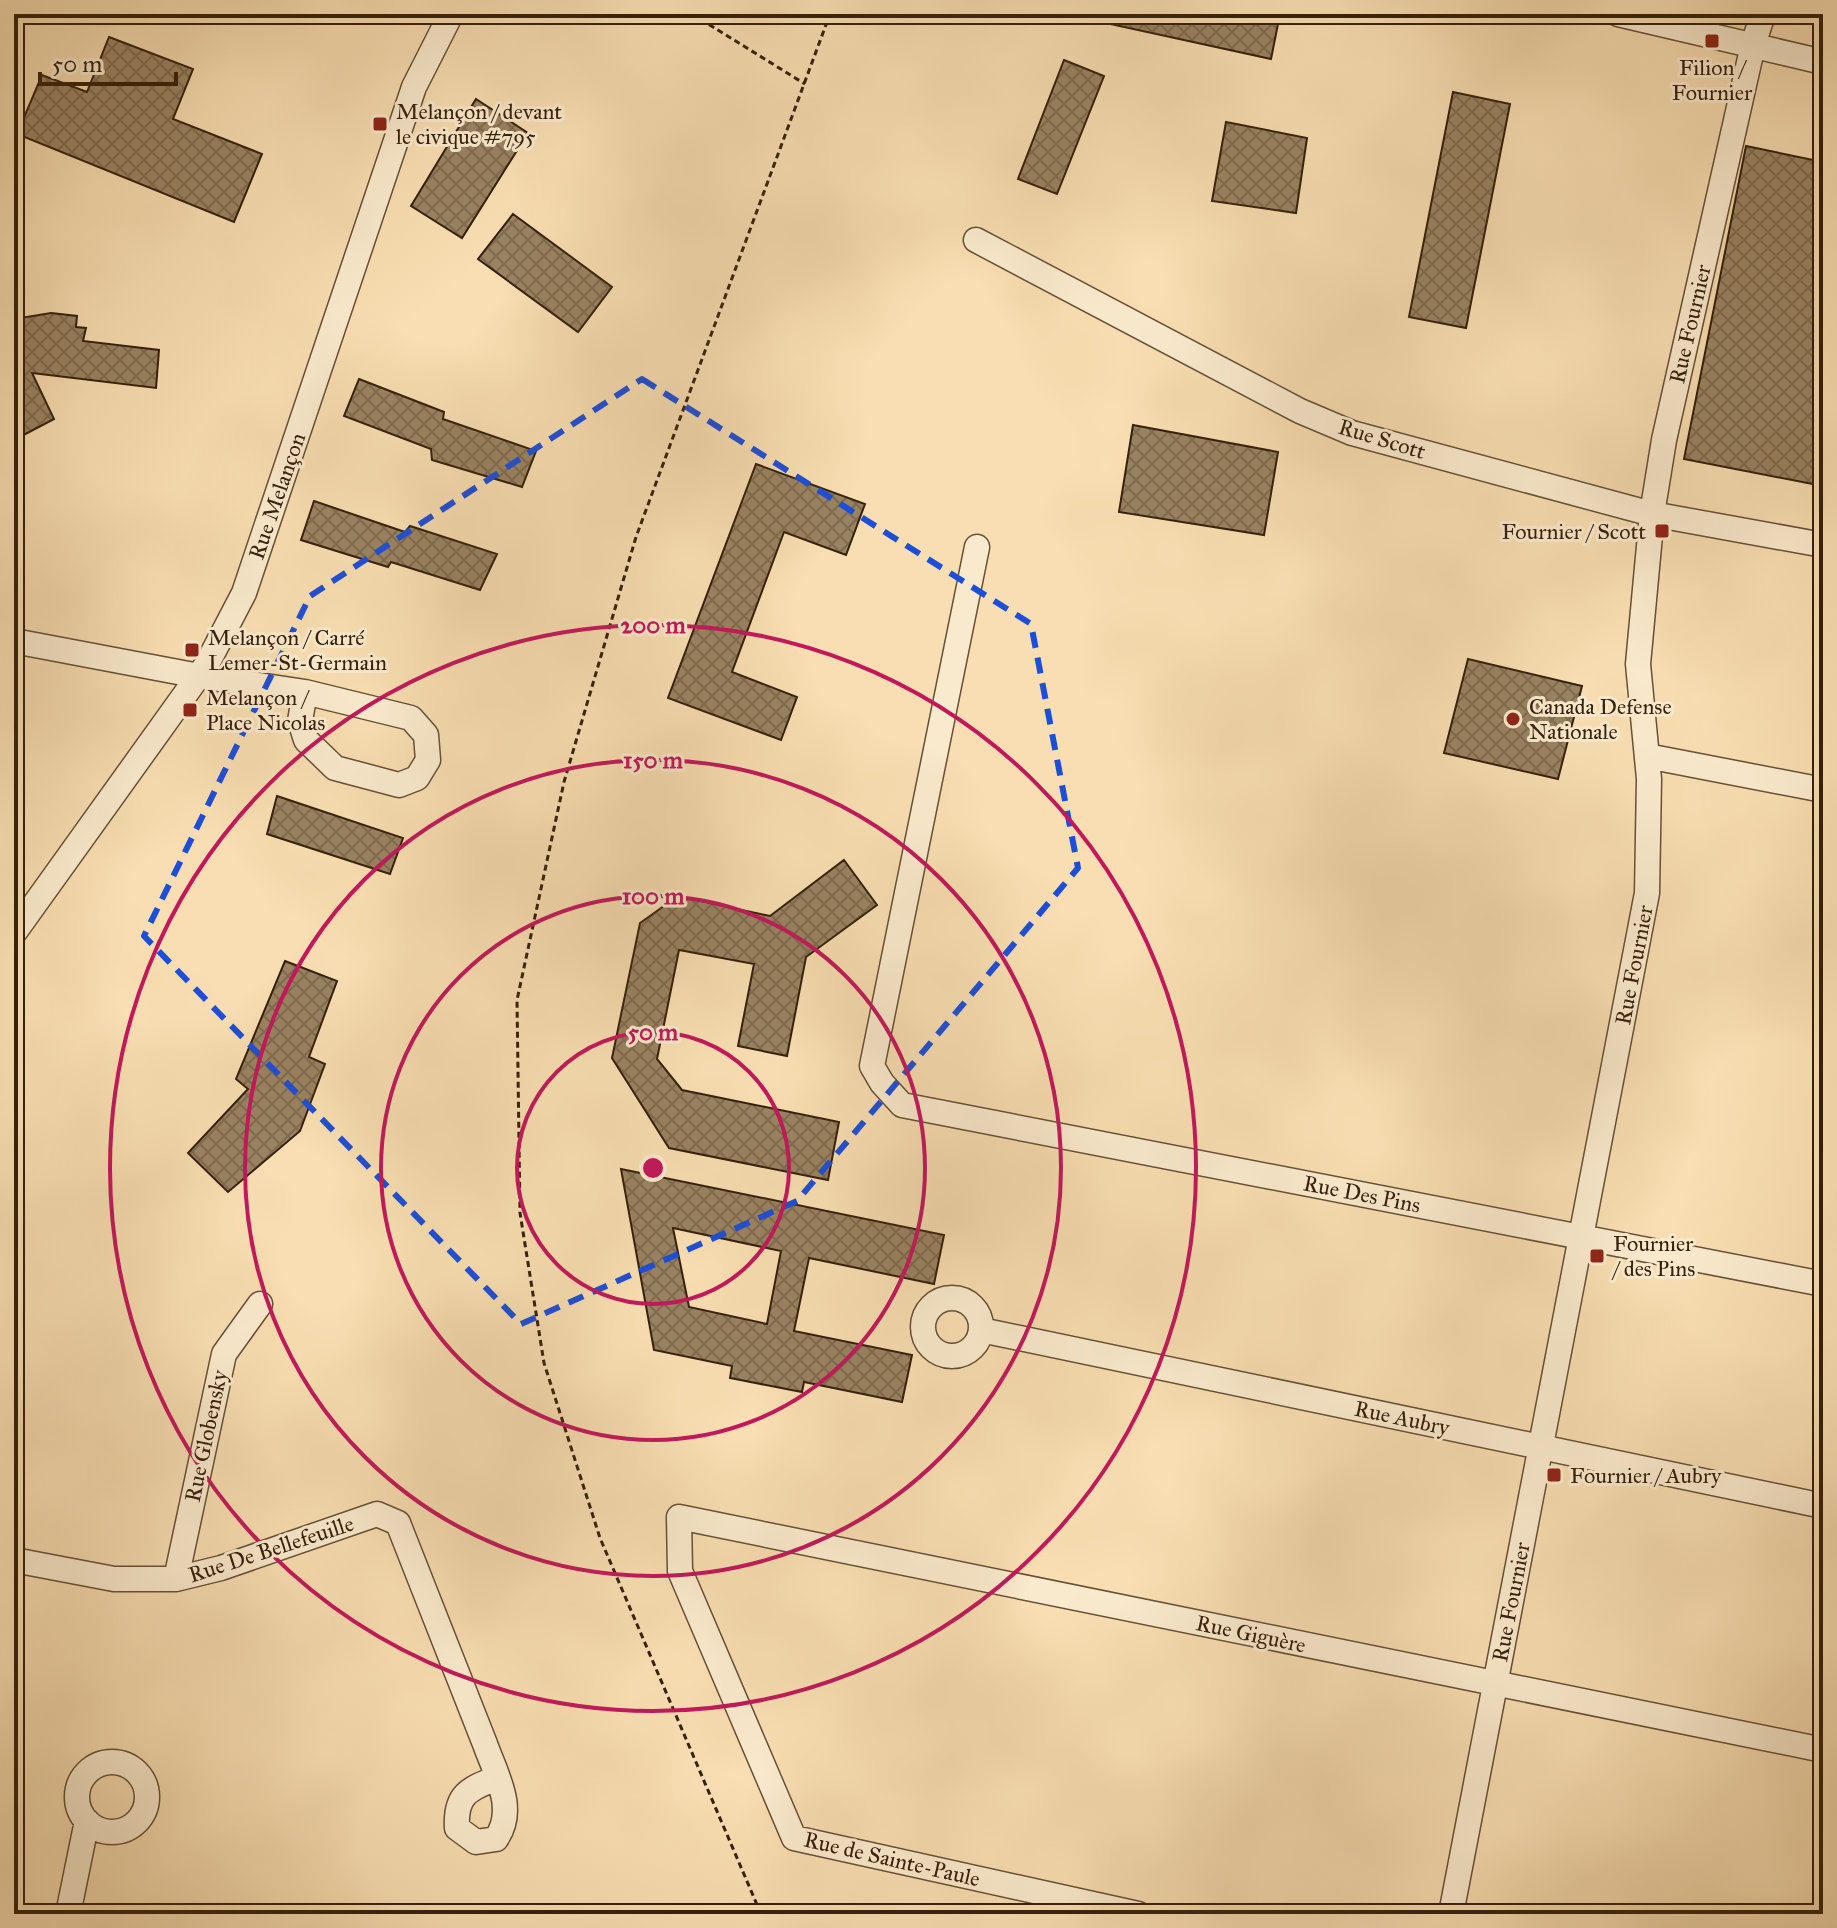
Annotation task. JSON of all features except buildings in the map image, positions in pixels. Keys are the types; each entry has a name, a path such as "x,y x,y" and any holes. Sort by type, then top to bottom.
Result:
{"street":[{"name":"Rue Melançon","path":"14,933 199,676 244,593 414,87 451,14"},
{"path":"1618,14 1823,62"},
{"name":"Rue Fournier","path":"1451,1914 1647,893 1647,756 1638,664 1652,514 1664,440 1753,45 1763,14"},
{"name":"Rue Scott","path":"976,240 1300,411 1352,433 1652,514 1823,545"},
{"name":"Rue Des Pins","path":"977,547 872,1066 882,1083 902,1105 1823,1284"},
{"path":"14,641 199,676 305,692 411,718 426,735 428,760 417,778 399,785 335,768 306,740 300,721 305,692"},
{"path":"1647,756 1823,790"},
{"name":"Rue Globensky","path":"176,1579 224,1354 260,1304"},
{"name":"Rue Aubry","path":"981,1330 1823,1506"},
{"name":"Rue De Bellefeuille","path":"14,1560 114,1579 176,1579 221,1568 377,1514 398,1523 497,1778"},
{"name":"Rue Giguère","path":"679,1517 1823,1750"},
{"name":"Rue de Sainte-Paule","path":"679,1517 680,1571 794,1838 1138,1914"},
{"path":"68,1914 87,1821"}],"path":[{"path":"692,14 805,84"},
{"path":"761,1914 600,1538 544,1363 520,1213 517,1000 564,782 636,537 830,14"}],"highlighted area":[{"path":"642,379 1031,624 1078,868 797,1201 521,1324 144,936 310,596"}],"place":[{"name":"Filion / Fournier","path":"1712,41"},
{"name":"Melançon / devant le civique #795","path":"380,124"},
{"name":"Fournier / Scott","path":"1662,531"},
{"name":"Melançon / Carré Lemer-St-Germain","path":"192,650"},
{"name":"Melançon / Place Nicolas","path":"190,710"},
{"name":"Canada Defense Nationale","path":"1513,719"},
{"name":"Fournier / des Pins","path":"1597,1256"},
{"name":"Fournier / Aubry","path":"1554,1475"}]}
